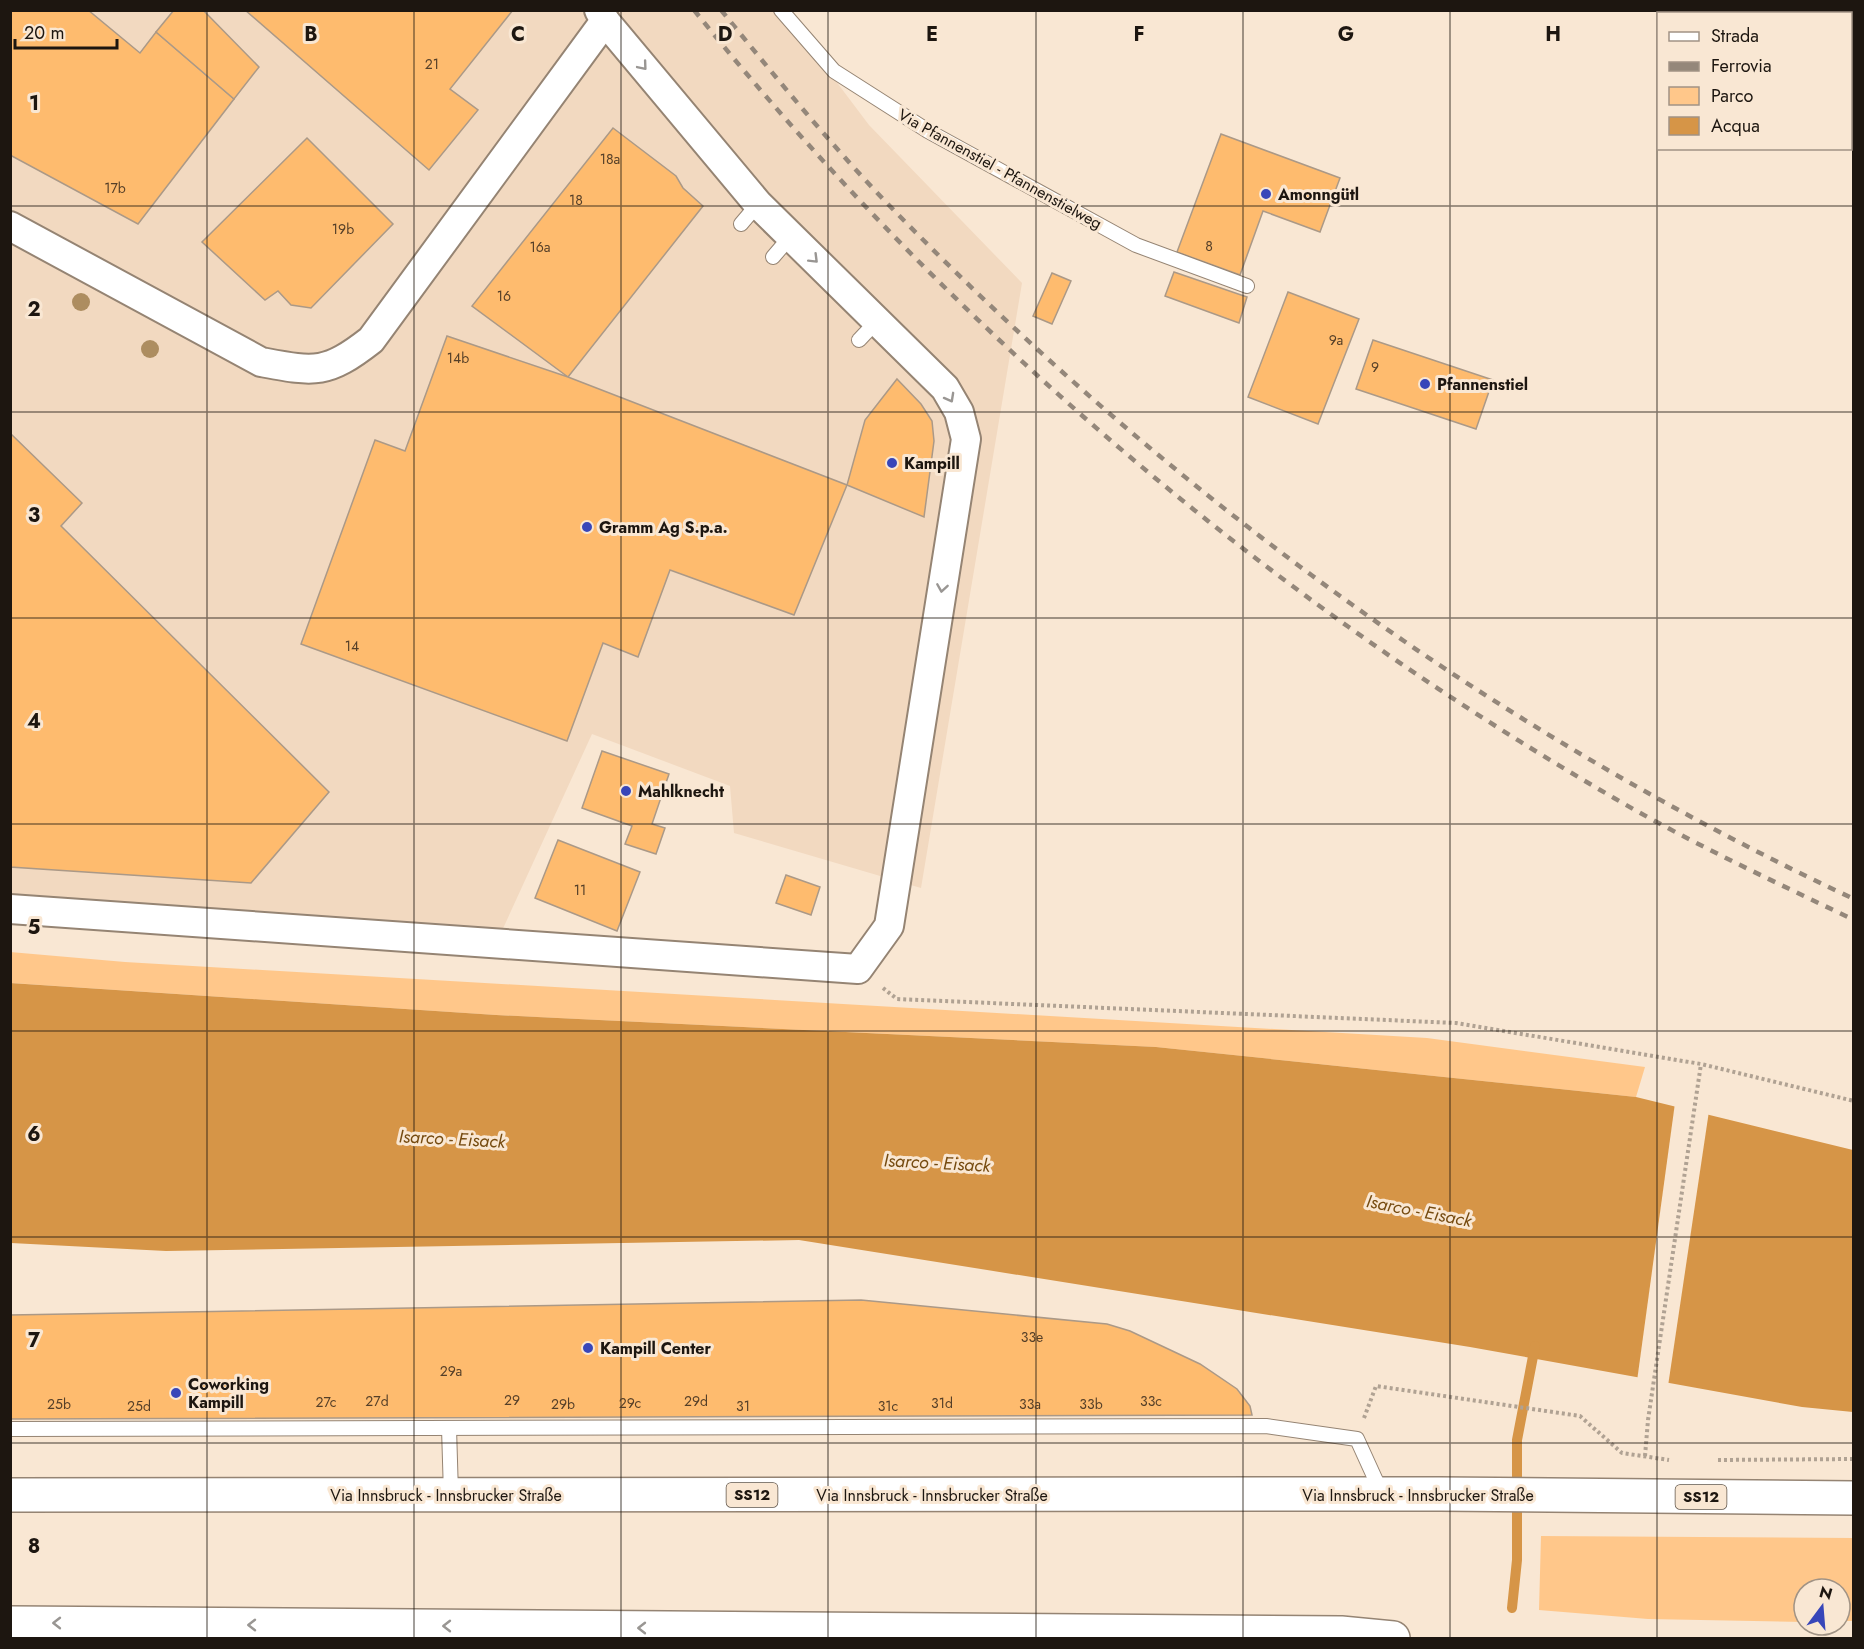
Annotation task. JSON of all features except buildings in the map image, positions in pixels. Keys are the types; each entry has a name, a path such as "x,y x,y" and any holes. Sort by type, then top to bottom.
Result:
{"main road":[{"name":"Via Innsbruck - Innsbrucker Straße","path":"10,1496 1382,1494 1854,1498"},
{"path":"10,1623 1330,1633 1393,1638"}],"street":[{"path":"10,226 261,362 308,371 344,361 371,340 602,16 749,214 868,331 945,388 959,412 966,439 889,926 858,969 10,909"}],"lane":[{"name":"Via Pfannenstiel - Pfannenstielweg","path":"781,10 834,71 928,131 1136,245 1247,285"},
{"path":"10,1429 1266,1426 1357,1439 1382,1494"},
{"path":"449,1428 451,1495"}],"path":[{"path":"858,969 897,999 1456,1023 1701,1064 1854,1101"},
{"path":"1645,1456 1648,1420 1701,1064"},
{"path":"1357,1439 1376,1386 1580,1416 1622,1453 1671,1460"},
{"path":"1717,1460 1854,1459"}],"shaded area":[{"path":"10,11 783,11 869,125 1022,283 921,888 734,833 730,786 592,734 500,935 11,898"}],"green space":[{"path":"10,952 125,962 1427,1038 1645,1067 1636,1097 1156,1047 496,1015 11,983"},
{"path":"1541,1536 1853,1538 1853,1621 1852,1577 1792,1577 1792,1622 1648,1619 1539,1610"}],"water":[{"name":"Isarco - Eisack","path":"10,983 496,1015 1156,1047 1636,1097 1853,1150 1853,1412 1802,1407 1470,1347 799,1240 166,1251 11,1243"}],"pier":[{"path":"1675,1103 1709,1111 1668,1386 1637,1381"}],"waterway":[{"path":"1512,1608 1517,1560 1517,1440 1535,1346"}],"railway":[{"path":"694,10 792,127 896,238 1004,345 1118,446 1235,543 1358,633 1484,719 1643,815 1854,920"},
{"path":"721,10 820,130 883,199 990,305 1101,406 1217,502 1336,593 1460,679 1588,758 1719,832 1854,899"}],"place":[{"name":"Amonngütl","path":"1266,194"},
{"name":"Pfannenstiel","path":"1425,384"},
{"name":"Kampill","path":"892,463"},
{"name":"Gramm Ag S.p.a.","path":"587,527"},
{"name":"Mahlknecht","path":"626,791"},
{"name":"Kampill Center","path":"588,1348"},
{"name":"Coworking Kampill","path":"176,1393"}]}
